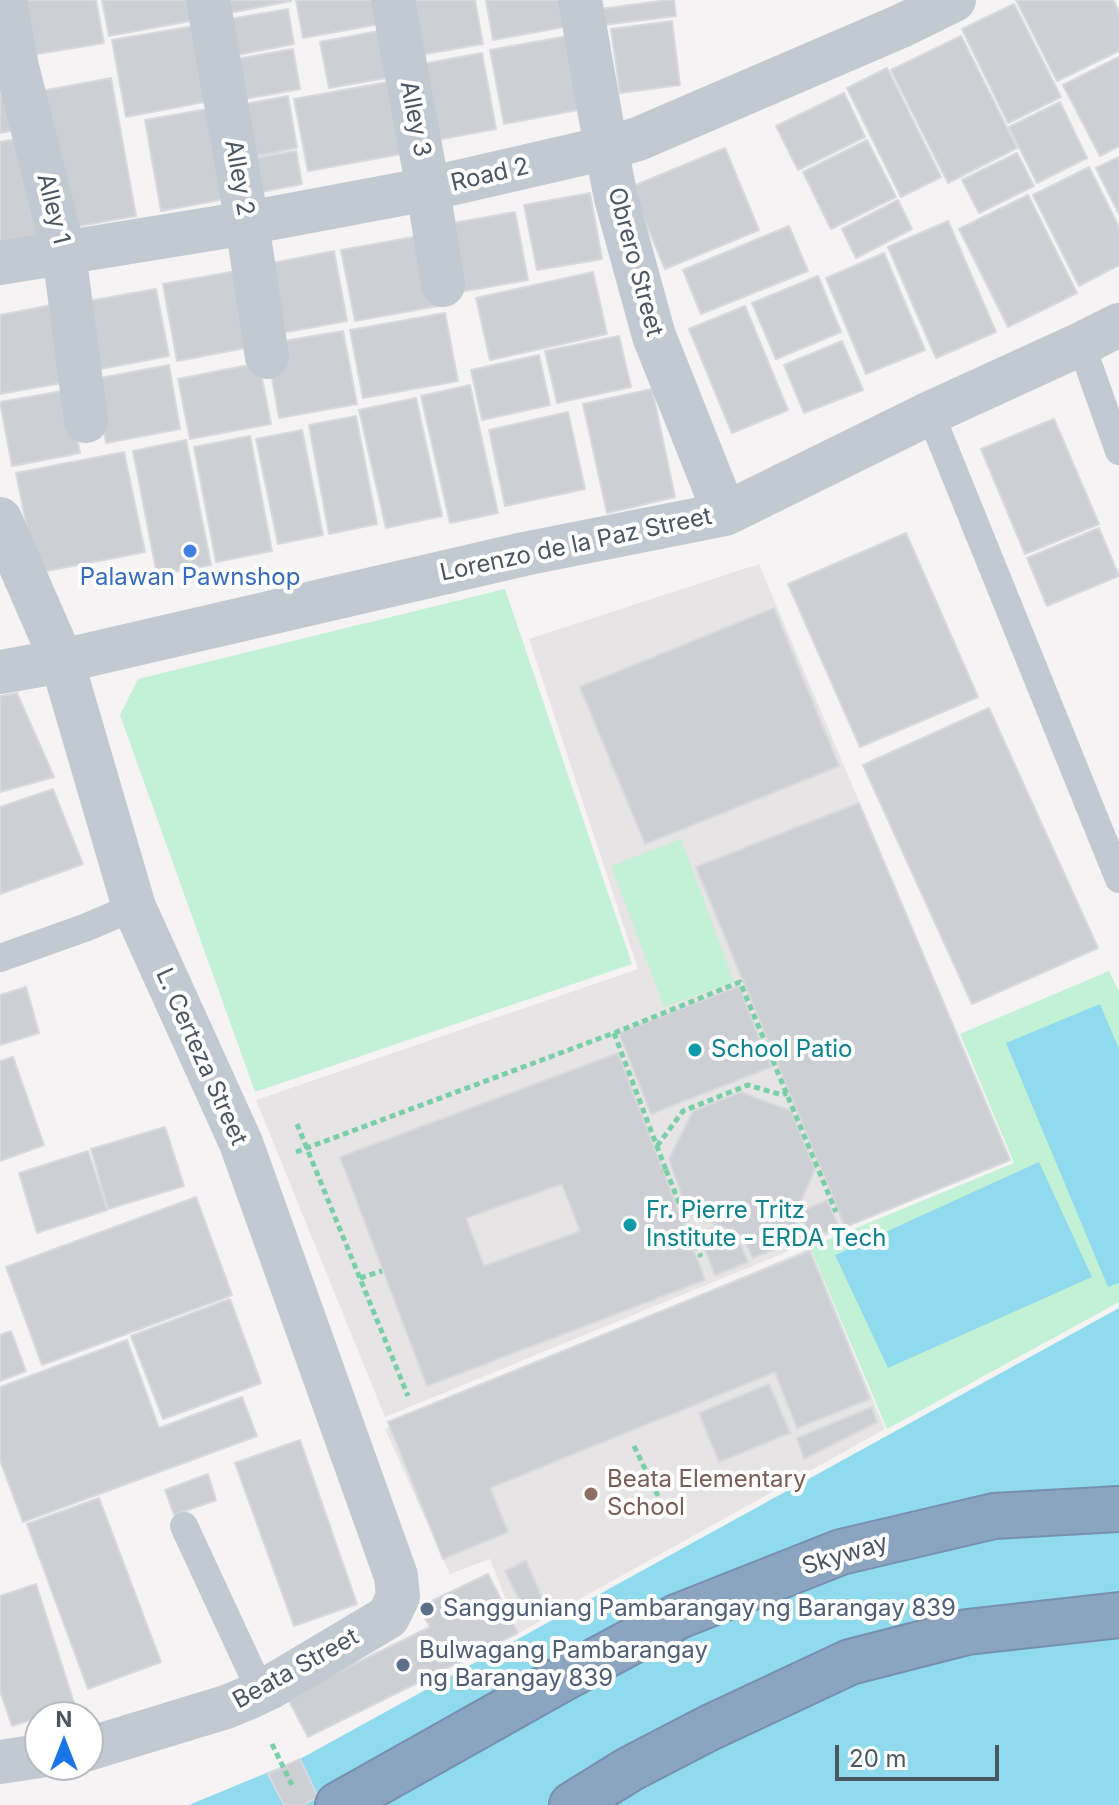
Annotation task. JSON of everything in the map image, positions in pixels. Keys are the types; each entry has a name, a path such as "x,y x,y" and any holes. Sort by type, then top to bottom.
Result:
{"highway":[{"name":"Skyway","path":"338,1805 679,1616 841,1552 994,1516 1119,1509"},
{"path":"572,1805 630,1769 709,1728 850,1662 967,1632 1119,1615"}],"street":[{"name":"Alley 1","path":"5,0 17,67 64,253 86,421"},
{"name":"Alley 2","path":"208,0 267,357"},
{"name":"Alley 3","path":"393,0 443,285"},
{"name":"Obrero Street","path":"580,0 616,198 654,336 725,514"},
{"name":"Road 2","path":"0,263 247,223 428,189 606,148 638,139 901,26 954,0"},
{"name":"Lorenzo de la Paz Street","path":"0,672 62,661 524,554 725,514 930,413 1119,325"},
{"name":"L. Certeza Street","path":"0,519 62,661 134,907 241,1143 396,1576 398,1597"},
{"name":"Beata Street","path":"104,1744 226,1707 261,1692 388,1617 398,1597"},
{"path":"0,1762 24,1758"}],"lane":[{"path":"1081,344 1119,451"},
{"path":"930,413 1119,879"},
{"path":"0,958 134,907"},
{"path":"184,1526 261,1692"}],"path":[{"path":"307,1148 614,1033 740,982 836,1212"},
{"path":"614,1033 664,1170 701,1257"},
{"path":"657,1146 683,1111 748,1085 782,1095 788,1093"},
{"path":"297,1124 408,1396"},
{"path":"360,1278 382,1271"},
{"path":"634,1446 658,1496"}],"shaded area":[{"path":"759,564 1010,1160 385,1417 256,1100 638,969 529,639"},
{"name":"Beata Elementary School","path":"810,1248 885,1429 519,1633 490,1559 450,1574 385,1429"}],"green space":[{"path":"505,589 632,964 255,1092 120,715 138,679"},
{"path":"681,839 734,982 664,1007 611,866"},
{"path":"1109,971 1119,991 1119,1302 887,1429 810,1247 1014,1163 960,1034"}],"water":[{"path":"1100,1004 1119,1049 1119,1283 1108,1287 1006,1043"},
{"path":"1039,1162 1092,1277 888,1368 835,1255"},
{"path":"1119,1308 1119,1805 189,1805 300,1759"}],"building":[{"path":"15,0 96,0 104,43 25,56"},
{"path":"102,0 198,0 201,19 109,36"},
{"path":"216,0 291,0 291,1 219,15"},
{"path":"296,0 387,0 391,22 303,38"},
{"path":"397,0 475,0 483,44 408,57"},
{"path":"486,0 559,0 564,27 493,40"},
{"path":"674,0 676,16 595,26 592,10"},
{"path":"1016,0 1113,0 1119,11 1119,51 1057,81"},
{"path":"1014,4 1061,97 1008,123 962,29"},
{"path":"288,9 294,44 231,56 224,20"},
{"path":"672,21 680,85 620,93 611,29"},
{"path":"200,25 215,100 126,117 112,40"},
{"path":"384,30 392,77 329,88 320,42"},
{"path":"568,36 583,109 504,124 490,50"},
{"path":"961,36 1017,148 948,183 891,70"},
{"path":"293,49 300,89 233,101 226,61"},
{"path":"482,53 496,129 431,141 417,65"},
{"path":"1119,57 1119,146 1100,156 1063,85"},
{"path":"887,68 941,177 901,197 847,88"},
{"path":"0,76 22,129 0,133"},
{"path":"111,78 136,216 62,229 36,92"},
{"path":"399,80 412,152 308,171 294,99"},
{"path":"844,93 865,137 798,170 776,126"},
{"path":"288,96 297,148 250,157 240,105"},
{"path":"1060,102 1087,158 1037,183 1009,127"},
{"path":"208,109 225,199 161,211 145,120"},
{"path":"32,136 51,234 0,243 0,142"},
{"path":"867,140 896,197 831,229 803,172"},
{"path":"725,148 759,230 665,269 631,187"},
{"path":"296,151 302,184 256,193 250,159"},
{"path":"1017,153 1034,186 979,213 962,180"},
{"path":"1119,157 1119,214 1096,168"},
{"path":"1089,167 1119,227 1119,265 1079,286 1033,195"},
{"path":"590,193 602,259 537,270 524,205"},
{"path":"1028,195 1077,293 1008,327 959,229"},
{"path":"898,200 912,229 856,258 842,229"},
{"path":"515,212 528,280 454,293 442,225"},
{"path":"948,221 996,332 936,358 888,247"},
{"path":"789,226 808,271 701,314 683,270"},
{"path":"425,235 438,306 355,321 341,250"},
{"path":"334,251 347,321 270,335 257,266"},
{"path":"884,253 925,350 866,374 826,278"},
{"path":"242,270 256,346 177,361 163,284"},
{"path":"593,272 607,334 490,360 476,298"},
{"path":"818,276 841,332 776,359 752,303"},
{"path":"156,289 169,356 90,371 77,303"},
{"path":"52,305 67,382 0,394 0,315"},
{"path":"745,306 788,410 732,433 689,329"},
{"path":"445,313 458,381 363,398 350,330"},
{"path":"343,331 357,404 279,418 266,344"},
{"path":"619,336 631,387 557,403 545,351"},
{"path":"842,341 863,390 804,413 784,365"},
{"path":"539,355 550,405 482,420 471,370"},
{"path":"259,363 271,424 190,439 178,379"},
{"path":"169,365 180,429 106,443 95,379"},
{"path":"470,385 498,513 450,523 421,396"},
{"path":"652,389 675,497 607,513 583,404"},
{"path":"68,390 80,453 12,466 0,402"},
{"path":"416,398 442,516 386,528 359,410"},
{"path":"568,412 585,489 505,506 489,430"},
{"path":"356,416 377,524 329,534 309,425"},
{"path":"1054,419 1099,524 1025,554 981,449"},
{"path":"302,430 323,535 278,544 256,439"},
{"path":"250,436 272,551 216,562 194,447"},
{"path":"186,440 211,565 157,575 133,451"},
{"path":"124,452 145,552 36,573 16,473"},
{"path":"1099,528 1119,576 1047,606 1027,558"},
{"path":"906,533 978,697 860,747 788,584"},
{"path":"774,608 839,766 645,844 580,687"},
{"path":"17,693 54,777 0,792 0,696"},
{"path":"989,708 1098,948 972,1004 863,765"},
{"path":"53,789 83,864 0,894 0,807"},
{"path":"859,803 1010,1160 845,1227 696,867"},
{"name":"School Patio","path":"739,986 771,1067 651,1114 619,1033"},
{"path":"26,987 39,1033 0,1045 0,995"},
{"name":"Fr. Pierre Tritz Institute - ERDA Tech","path":"618,1053 705,1280 427,1386 340,1157","holes":["562,1184 580,1231 484,1266 466,1218"]},
{"path":"13,1057 44,1145 0,1161 0,1061"},
{"path":"741,1092 791,1111 815,1169 794,1217 802,1238 753,1258 742,1236 687,1211 669,1159 693,1111"},
{"path":"165,1127 184,1186 108,1209 91,1149"},
{"path":"88,1151 107,1210 37,1233 19,1173"},
{"path":"196,1197 232,1295 42,1365 6,1267"},
{"path":"827,1200 839,1227 811,1239 800,1212"},
{"path":"713,1228 738,1239 748,1262 715,1275 699,1235"},
{"path":"810,1251 870,1399 797,1428 775,1372 490,1488 508,1532 443,1559 388,1422"},
{"path":"230,1299 261,1383 163,1419 131,1336"},
{"path":"11,1331 26,1371 0,1381 0,1335"},
{"path":"127,1340 159,1428 242,1397 257,1436 23,1522 0,1460 0,1387"},
{"path":"769,1384 790,1433 719,1462 699,1413"},
{"path":"872,1407 877,1422 804,1459 797,1438"},
{"path":"300,1440 357,1604 294,1626 235,1463"},
{"path":"208,1474 216,1500 174,1515 165,1490"},
{"path":"99,1498 161,1662 88,1689 27,1524"},
{"path":"526,1561 545,1604 526,1613 505,1571"},
{"name":"Bulwagang Pambarangay ng Barangay 839","path":"488,1574 518,1633 308,1737 287,1697 430,1627 419,1607"},
{"path":"36,1584 73,1701 24,1701 24,1722 12,1726 0,1691 0,1596"},
{"path":"300,1759 318,1797 303,1805 284,1805 268,1774"}],"place":[{"name":"Palawan Pawnshop","path":"190,551"},
{"name":"School Patio","path":"695,1050"},
{"name":"Fr. Pierre Tritz Institute - ERDA Tech","path":"630,1225"},
{"name":"Beata Elementary School","path":"591,1494"},
{"name":"Sangguniang Pambarangay ng Barangay 839","path":"427,1609"},
{"name":"Bulwagang Pambarangay ng Barangay 839","path":"403,1665"}]}
